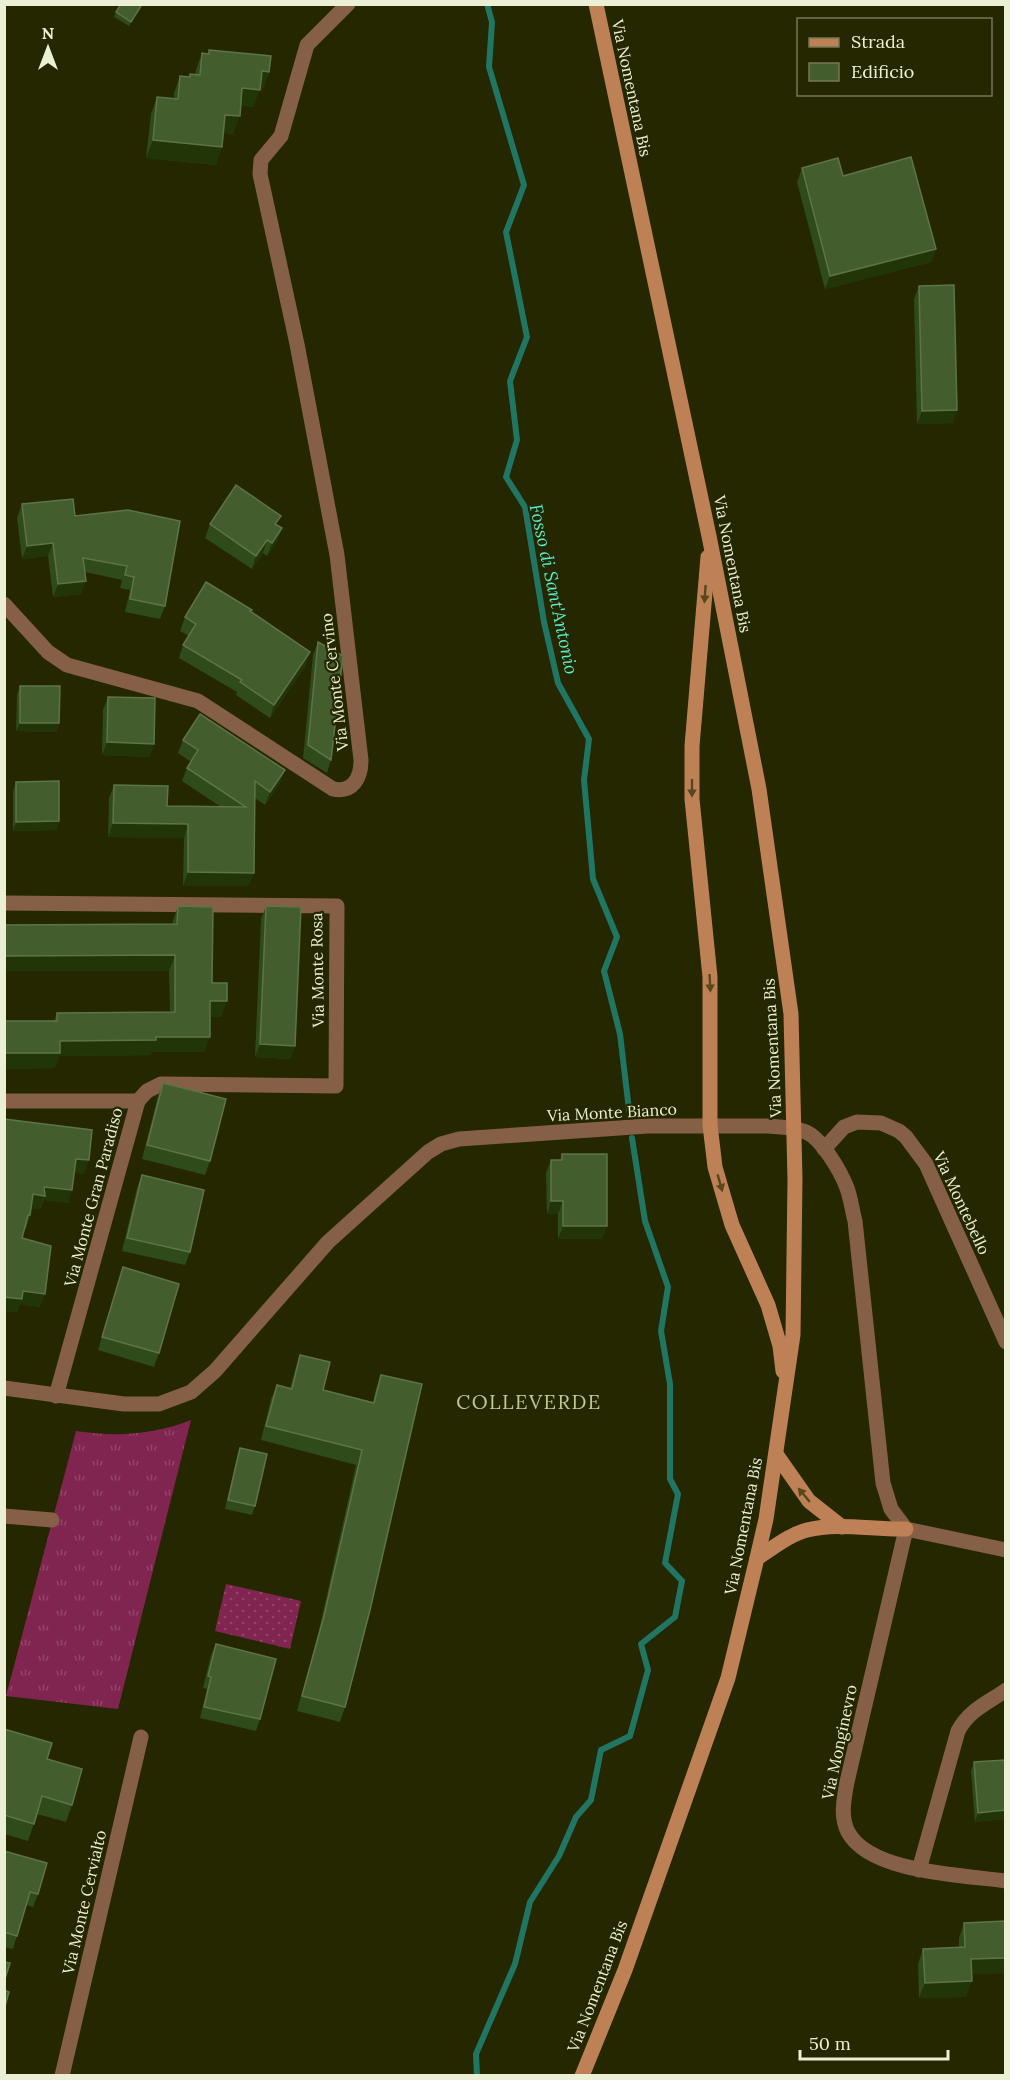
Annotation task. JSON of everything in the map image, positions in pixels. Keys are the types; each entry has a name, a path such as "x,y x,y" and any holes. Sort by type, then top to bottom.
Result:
{"main road":[{"name":"Via Nomentana Bis","path":"582,2076 625,1970 728,1678 757,1558 766,1519 793,1335 795,1179 791,1014 759,789 709,536 596,4"},
{"path":"709,536 692,746 692,799 710,977 710,1125 718,1179 732,1225 768,1305 780,1346 786,1386"},
{"path":"776,1454 809,1501 842,1527"},
{"path":"757,1558 800,1533 815,1529 842,1527 906,1529"}],"street":[{"name":"Via Monte Cervino","path":"4,604 48,652 67,665 198,701 328,787 341,790 356,782 361,760 337,555 297,344 260,174 261,160 281,135 307,45 348,4"},
{"name":"Via Monte Rosa","path":"4,903 337,906 336,1086 161,1084 147,1090 138,1101"},
{"name":"Via Monte Gran Paradiso","path":"4,1101 138,1101 56,1396"},
{"name":"Via Montebello","path":"824,1149 844,1127 857,1122 881,1123 899,1131 906,1137 926,1164 1005,1342"},
{"name":"Via Monte Bianco","path":"4,1388 141,1405 159,1404 191,1392 215,1371 328,1242 428,1152 441,1144 459,1139 588,1130 710,1125 788,1127 805,1131 816,1137 842,1175 848,1190 855,1221 883,1482 891,1509 906,1529"},
{"path":"4,1516 52,1520"},
{"path":"906,1529 1005,1550"},
{"name":"Via Monginevro","path":"906,1529 847,1782 844,1818 847,1831 861,1848 886,1861 919,1870 1005,1881"},
{"path":"919,1870 958,1731 965,1718 1005,1690"},
{"name":"Via Monte Cervialto","path":"62,2076 141,1737"}],"green space":[{"path":"191,1420 118,1709 6,1696 76,1431 105,1434 148,1432"},
{"path":"226,1584 301,1601 290,1649 215,1631"}],"building":[{"path":"121,4 141,6 131,22 116,12"},
{"path":"209,50 271,56 269,72 262,71 260,90 242,88 240,116 225,115 222,147 153,140 157,97 178,99 180,76 200,75 202,53 209,54"},
{"path":"911,157 936,249 830,276 802,168 838,158 843,176"},
{"path":"954,285 957,410 922,411 919,286"},
{"path":"236,485 281,516 275,524 282,528 272,543 267,540 256,556 210,524"},
{"path":"73,499 75,516 128,510 180,521 165,606 130,599 134,577 125,575 127,566 83,558 86,581 58,584 53,543 27,546 22,504"},
{"path":"206,582 252,610 250,611 310,652 274,705 240,682 242,680 183,645 196,624 185,617"},
{"path":"318,642 343,656 331,760 308,745"},
{"path":"20,686 60,686 59,723 20,723"},
{"path":"108,697 155,698 154,744 107,742"},
{"path":"200,714 285,770 270,792 255,781 254,873 188,872 188,824 113,823 114,785 168,786 167,806 246,807 187,768 198,750 183,740"},
{"path":"59,781 59,821 16,822 16,782"},
{"path":"178,906 213,907 212,983 227,983 227,1001 210,1001 210,1037 60,1041 60,1053 4,1053 4,1021 57,1021 57,1013 175,1012 175,955 4,956 4,925 177,924"},
{"path":"266,906 301,907 295,1046 260,1044"},
{"path":"163,1083 226,1099 210,1161 147,1145"},
{"path":"4,1119 92,1130 89,1160 76,1159 72,1190 44,1187 45,1196 33,1194 30,1215 28,1215 22,1238 51,1246 45,1294 23,1291 22,1299 4,1297"},
{"path":"562,1154 607,1154 607,1226 563,1226 563,1201 551,1201 551,1160 562,1160"},
{"path":"142,1175 204,1190 190,1252 127,1238"},
{"path":"123,1267 179,1284 159,1353 102,1337"},
{"path":"300,1355 330,1362 323,1390 374,1403 381,1375 422,1384 370,1610 345,1707 302,1696 324,1616 362,1450 266,1426 277,1385 292,1389"},
{"path":"240,1448 267,1454 255,1506 228,1500"},
{"path":"216,1644 276,1659 260,1719 204,1707 211,1677 208,1676"},
{"path":"4,1729 52,1743 47,1759 82,1769 72,1805 42,1796 34,1824 4,1815"},
{"path":"1005,1760 1005,1810 978,1813 974,1762"},
{"path":"4,1851 47,1863 38,1894 30,1892 17,1936 4,1932"},
{"path":"1005,1921 1005,1958 971,1959 972,1981 925,1983 923,1949 965,1947 964,1923"},
{"path":"4,1962 10,1963 4,1982"},
{"path":"4,1990 9,1992 4,2010"}],"waterway":[{"name":"Fosso di Sant'Antonio","path":"487,4 492,22 489,67 524,185 506,232 527,337 510,381 517,440 506,477 525,507 544,622 558,683 589,739 584,780 593,879 617,937 604,971 620,1034 629,1110"},
{"name":"Fosso di Sant'Antonio","path":"477,2076 476,2054 515,1964 530,1902 559,1856 576,1817 591,1800 601,1750 630,1736 648,1670 641,1644 675,1617 682,1581 665,1563 678,1494 670,1479 670,1384 661,1331 668,1287 645,1221 632,1138"}],"district":[{"name":"COLLEVERDE","path":"529,1401"}]}
